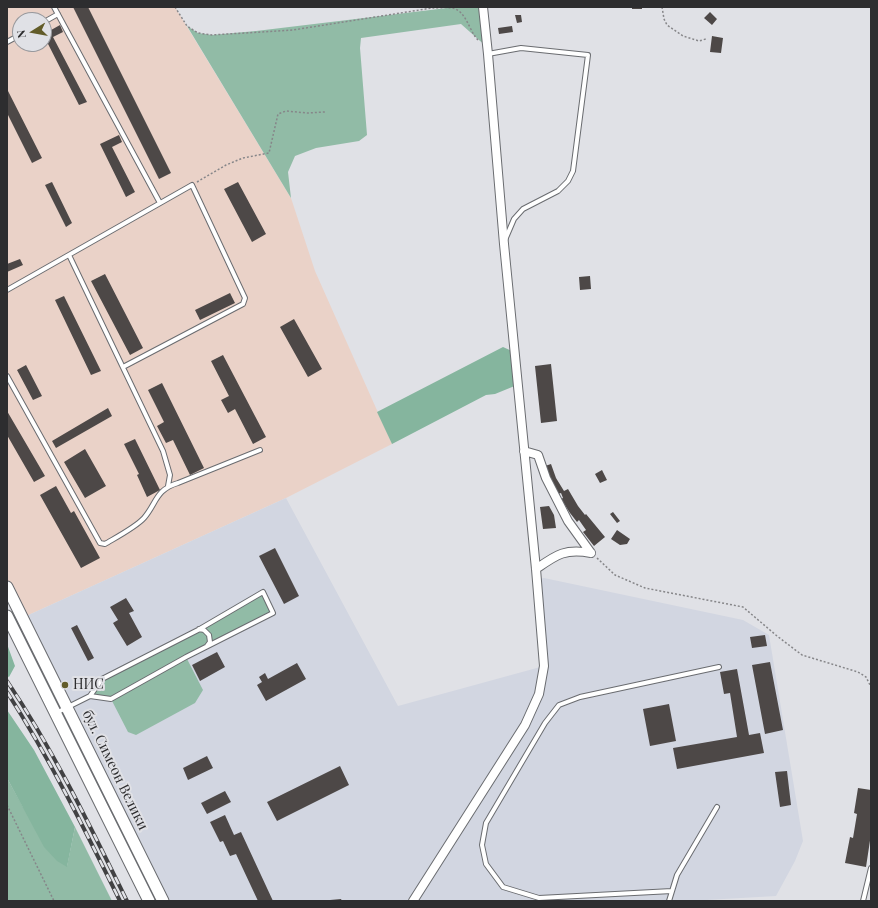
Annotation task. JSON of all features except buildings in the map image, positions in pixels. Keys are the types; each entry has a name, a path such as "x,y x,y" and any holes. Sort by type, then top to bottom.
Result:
{"main road":[{"name":"бул. Симеон Велики","path":"7,587 163,901"},
{"name":"бул. Симеон Велики","path":"7,616 149,901"}],"street":[{"path":"413,901 525,725 539,694 544,666 483,7"},
{"path":"524,451 538,455 546,478 568,520 591,552"},
{"path":"536,569 553,557 567,552 577,550 591,552"}],"lane":[{"path":"54,7 160,203"},
{"path":"52,17 58,14"},
{"path":"488,51 521,48 588,55 574,171 568,181 558,191 524,209 514,219 504,244"},
{"path":"7,290 192,185 245,298 243,304 123,367"},
{"path":"69,255 163,451 170,475 168,486"},
{"path":"7,376 100,543 105,544 144,518 155,499 168,486 260,450"},
{"path":"55,713 90,696 102,679 198,630 263,592 273,613 207,646 111,699 90,696"},
{"path":"198,630 204,630 209,634 210,642 207,646"},
{"path":"672,891 539,898 503,887 486,864 482,845 486,823 546,723 560,705 580,697 719,667"},
{"path":"669,901 677,875 717,807"},
{"path":"862,901 871,868"}],"path":[{"path":"175,7 187,26 198,33 212,35 293,30 432,8 453,8 462,14 475,37 488,51"},
{"path":"662,7 664,19 667,25 683,36 699,41 706,39"},
{"path":"192,185 226,165 243,158 269,153 278,114 286,111 306,113 325,112"},
{"path":"591,552 615,575 645,588 743,607 802,655 858,672 866,677 871,687"},
{"path":"7,805 54,901"}],"shaded area":[{"path":"7,7 175,7 291,198 315,271 392,444 286,498 22,618 7,587"},
{"path":"286,498 398,706 544,666 537,580 544,578 743,620 769,635 803,841 795,861 776,896 689,901 163,901 22,618"}],"green space":[{"path":"448,7 483,7 488,48 461,24 361,38 360,48 367,135 359,141 316,148 295,156 288,172 291,198 187,26 198,33 212,35 256,31"},
{"path":"503,347 514,352 517,385 495,394 486,395 392,444 377,412"},
{"path":"263,592 273,613 186,657 203,690 195,703 136,735 128,732 111,699 90,696 102,679 198,630"},
{"path":"7,644 15,666 9,677 7,676"},
{"path":"7,710 34,750 75,827 67,867 57,861 44,847 7,778"},
{"path":"70,722 158,901 152,901 64,725"},
{"path":"7,778 23,807 67,866 75,827 112,901 7,901"}],"railway":[{"path":"7,681 56,762 127,901"},
{"path":"7,692 38,743 80,821 120,901"}],"place":[{"name":"НИС","path":"65,685"}]}
